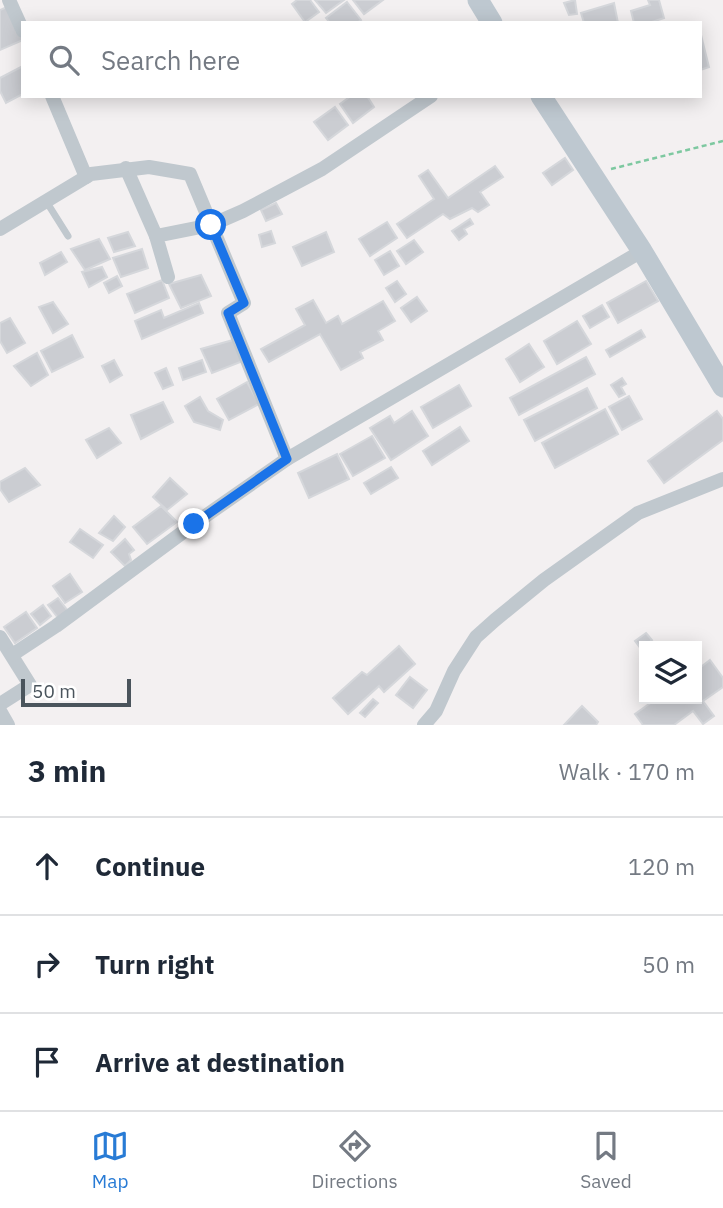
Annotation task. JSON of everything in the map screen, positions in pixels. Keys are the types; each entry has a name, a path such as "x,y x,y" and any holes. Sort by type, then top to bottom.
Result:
{"street":[{"path":"9,0 21,27"},
{"path":"478,0 491,21"},
{"path":"53,98 86,177"},
{"path":"156,236 211,225 243,211 322,169 428,98"},
{"path":"542,98 642,251 723,387"},
{"path":"0,229 91,174 149,167 190,174 244,303 228,313 287,459"},
{"path":"126,168 156,236 168,277"},
{"path":"12,656 287,459 642,251"},
{"path":"424,725 436,711 454,671 476,637 495,620 544,580 638,513 723,479"},
{"path":"0,637 30,685 0,704"},
{"path":"0,711 8,725"}],"lane":[{"path":"46,201 68,236"}],"path":[{"path":"592,174 723,141"}],"building":[{"path":"297,0 310,0 319,12 304,21 292,4"},
{"path":"315,0 344,0 326,13"},
{"path":"353,0 383,0 364,14"},
{"path":"575,0 577,14 569,15 564,3"},
{"path":"648,0 659,0 664,18 655,21 634,21 631,11 650,5"},
{"path":"347,2 361,20 328,21 326,18"},
{"path":"614,3 618,21 583,21 581,13"},
{"path":"9,6 21,41 0,50 0,10"},
{"path":"702,39 709,67 702,69"},
{"path":"21,67 21,95 6,103 0,91 0,78"},
{"path":"348,98 368,98 374,107 353,123 340,104"},
{"path":"335,107 348,125 328,140 314,122"},
{"path":"565,158 573,170 552,185 543,173"},
{"path":"495,166 503,177 480,192 489,205 478,212 472,208 450,219 443,214 407,238 397,224 434,199 419,176 428,170 448,198"},
{"path":"276,203 282,214 266,221 261,210"},
{"path":"470,219 473,224 464,229 467,234 459,240 452,231"},
{"path":"387,222 397,238 370,256 359,239"},
{"path":"271,231 275,243 262,247 259,235"},
{"path":"128,232 135,246 114,252 108,238"},
{"path":"326,232 334,252 302,266 293,247"},
{"path":"99,239 110,259 85,270 71,249"},
{"path":"414,240 423,252 406,264 397,251"},
{"path":"142,249 148,268 121,277 113,258"},
{"path":"390,251 399,266 384,275 375,260"},
{"path":"61,252 67,262 45,275 40,263"},
{"path":"102,267 107,277 89,287 82,272"},
{"path":"201,275 211,296 181,308 169,284"},
{"path":"117,276 122,286 109,293 104,283"},
{"path":"162,280 169,298 135,313 127,294"},
{"path":"397,281 406,294 395,302 386,288"},
{"path":"646,281 658,301 618,323 607,303"},
{"path":"417,297 427,311 411,322 401,308"},
{"path":"313,300 326,323 338,316 342,324 383,301 395,321 378,331 383,340 360,352 363,358 341,370 320,334 269,362 261,349 305,325 296,309"},
{"path":"53,302 68,324 53,333 39,307"},
{"path":"199,303 203,313 142,339 135,321 161,310 164,318"},
{"path":"602,305 609,317 590,328 583,316"},
{"path":"10,318 25,343 7,353 0,341 0,323"},
{"path":"577,321 591,344 557,364 544,341"},
{"path":"641,330 645,337 610,357 606,350"},
{"path":"72,335 83,357 52,372 41,351"},
{"path":"233,340 243,361 212,373 201,349"},
{"path":"529,344 544,367 520,382 506,359"},
{"path":"37,353 48,375 31,386 14,366"},
{"path":"586,357 595,374 519,415 510,398"},
{"path":"114,360 122,375 110,382 102,366"},
{"path":"202,360 206,372 183,380 179,368"},
{"path":"166,368 173,385 163,389 155,373"},
{"path":"622,378 626,384 621,387 625,394 619,397 611,385"},
{"path":"247,382 259,404 229,420 217,399"},
{"path":"459,385 471,406 433,428 421,407"},
{"path":"587,388 597,408 535,441 524,420"},
{"path":"629,396 642,419 622,430 609,407"},
{"path":"200,397 208,411 223,420 220,430 194,422 185,406"},
{"path":"163,402 173,422 141,439 131,415"},
{"path":"605,409 618,434 555,468 542,443"},
{"path":"412,411 428,436 391,460 370,428 390,416 394,423"},
{"path":"717,411 723,419 723,440 664,483 648,461"},
{"path":"460,427 469,441 432,465 423,451"},
{"path":"109,428 121,443 97,458 86,440"},
{"path":"372,436 385,458 353,476 340,454"},
{"path":"337,454 349,479 309,498 298,473"},
{"path":"391,467 398,478 371,494 364,483"},
{"path":"25,468 40,485 9,502 0,489 0,482"},
{"path":"170,478 187,494 167,510 153,497"},
{"path":"161,506 177,522 147,544 133,527"},
{"path":"114,516 125,527 113,541 99,533"},
{"path":"80,529 103,545 93,558 70,542"},
{"path":"125,539 134,550 129,554 131,560 125,566 111,552"},
{"path":"70,574 82,592 65,603 53,586"},
{"path":"58,598 68,611 58,618 48,605"},
{"path":"43,605 51,616 40,625 31,614"},
{"path":"26,612 37,628 15,643 4,627"},
{"path":"646,633 652,640 639,641 639,646 635,641"},
{"path":"399,646 415,664 384,692 379,686 348,714 333,698 362,672 367,675"},
{"path":"710,660 723,678 723,687 703,701 714,716 703,724 693,711 674,725 643,725 635,714 649,704 702,704 702,666"},
{"path":"410,677 427,690 413,708 396,695"},
{"path":"373,699 378,703 365,717 360,713"},
{"path":"582,706 598,722 596,725 564,725"}],"route":[{"path":"194,524 287,459 228,313 244,303 211,225"}]}
